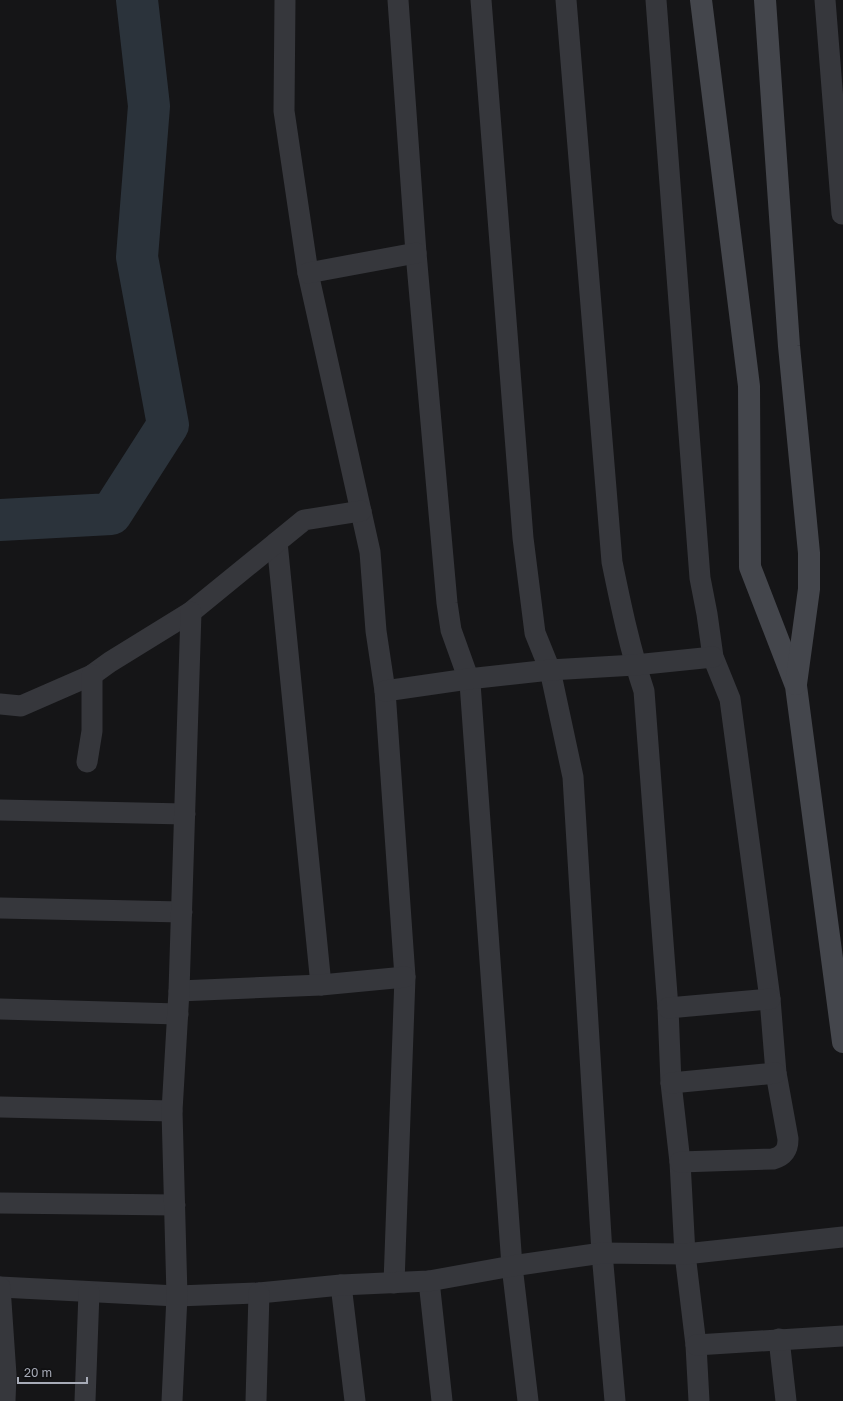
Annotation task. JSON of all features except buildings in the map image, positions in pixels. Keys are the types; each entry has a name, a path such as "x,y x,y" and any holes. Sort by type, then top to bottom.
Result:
{"street":[{"path":"285,0 284,111 308,273 370,552 376,631 385,690 406,977 394,1283"},
{"path":"398,0 416,253 447,603 451,630 471,691 512,1266 528,1401"},
{"path":"481,0 523,538 535,633 550,670 572,777 602,1253 615,1401"},
{"path":"566,0 612,562 635,665 644,691 668,1008 671,1083 680,1162 685,1254 696,1345 699,1401"},
{"path":"656,0 700,578 713,657 730,699 770,998 776,1073 788,1139 788,1146 785,1152 780,1157 773,1159 680,1162"},
{"path":"701,0 749,386 750,567 796,686 843,1042"},
{"path":"765,0 789,346 809,553 809,589 796,686"},
{"path":"825,0 836,53 843,214"},
{"path":"308,273 416,253"},
{"path":"0,704 21,706 92,675 110,662 191,612 304,520 360,511"},
{"path":"278,542 321,985"},
{"path":"172,1401 177,1296 172,1111 179,991 191,612"},
{"path":"385,690 550,670 635,665 713,657"},
{"path":"87,762 92,731 92,675"},
{"path":"0,810 185,814"},
{"path":"0,908 182,912"},
{"path":"179,991 321,985 406,977"},
{"path":"668,1008 770,998"},
{"path":"0,1009 178,1014"},
{"path":"671,1083 776,1073"},
{"path":"0,1107 172,1111"},
{"path":"0,1203 175,1206"},
{"path":"5,1401 0,1287 177,1296 259,1293 342,1285 429,1281 512,1266 602,1253 685,1254 843,1237"},
{"path":"429,1281 442,1401"},
{"path":"342,1285 355,1401"},
{"path":"85,1401 88,1292"},
{"path":"256,1401 259,1293"},
{"path":"696,1345 843,1336"},
{"path":"779,1339 786,1401"}],"waterway":[{"path":"0,520 111,514 168,425 137,257 149,106 137,0"}]}
